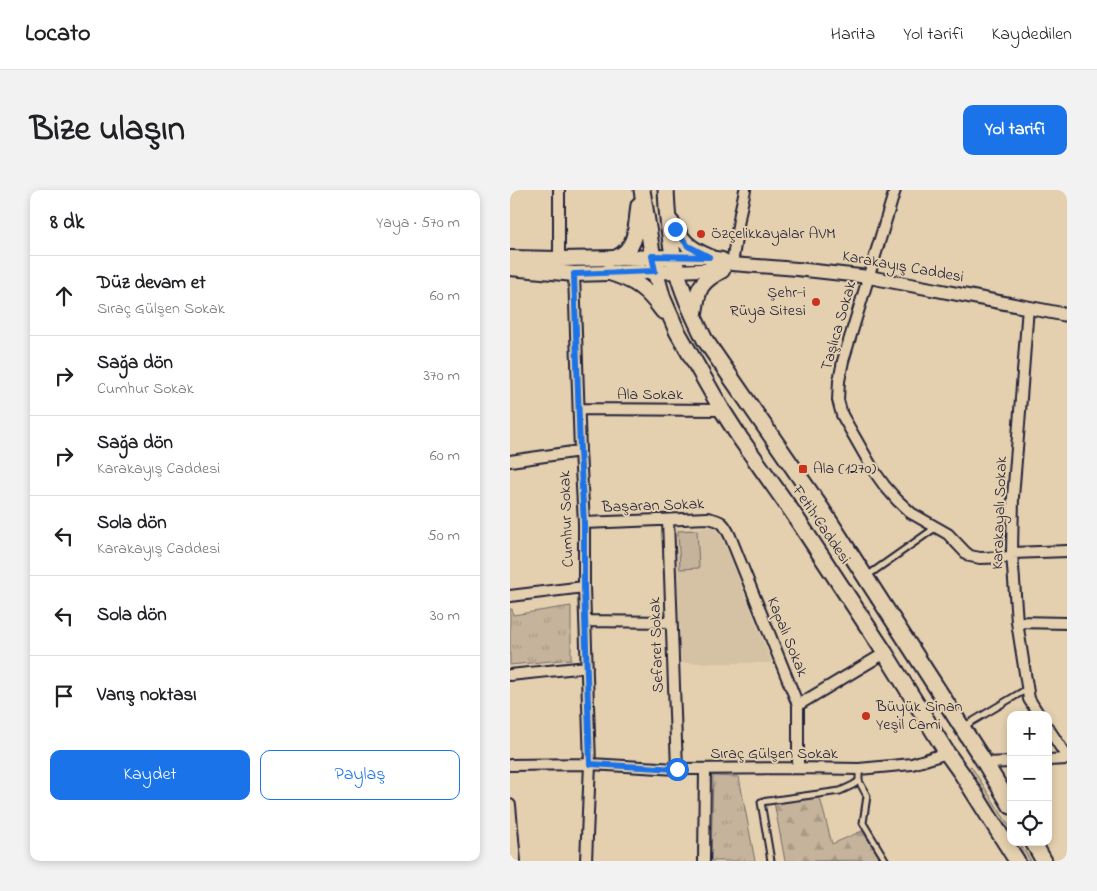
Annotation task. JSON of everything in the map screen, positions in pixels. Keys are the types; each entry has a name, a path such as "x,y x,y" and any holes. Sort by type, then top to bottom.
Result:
{"main road":[{"name":"Fetih Caddesi","path":"666,190 667,213 675,264 694,317 705,340 821,508 1008,801"},
{"name":"Fetih Caddesi","path":"642,191 653,264 663,299 677,331 722,410 752,457 792,513 885,653 1017,861"},
{"path":"616,258 626,252 632,244 642,191"},
{"path":"667,213 679,235 688,246 709,257"},
{"name":"Karakayış Caddesi","path":"510,258 616,258 653,264 675,264"},
{"name":"Karakayış Caddesi","path":"510,268 574,274 608,272 653,264"},
{"path":"694,317 697,296 702,284 708,278 727,267"},
{"path":"608,272 626,277 646,290 654,298 677,331"},
{"path":"1035,846 1044,861"}],"street":[{"path":"558,259 559,190"},
{"path":"727,267 745,190"},
{"name":"Taşlıca Sokak","path":"896,190 843,361 838,400 842,415 874,471 897,500 911,513 948,534 965,552 975,558 980,558 1067,551"},
{"name":"Karakayış Caddesi","path":"675,264 709,257 722,260 727,267"},
{"name":"Karakayış Caddesi","path":"675,264 797,269 869,277 1067,316"},
{"name":"Cumhur Sokak","path":"574,274 584,523 584,587 590,764 586,861"},
{"name":"Karakayalı Sokak","path":"1028,307 1013,497 1012,555 1017,622 1027,688 1029,699 1036,711"},
{"name":"Ala Sokak","path":"578,409 722,410"},
{"path":"510,461 580,451"},
{"name":"Başaran Sokak","path":"584,523 708,518 723,522"},
{"name":"Sefaret Sokak","path":"668,520 677,769"},
{"name":"Kapalı Sokak","path":"723,522 798,705 798,768"},
{"path":"510,596 584,587"},
{"path":"585,621 671,622"},
{"path":"1017,622 1067,622"},
{"path":"798,705 885,653"},
{"path":"510,675 587,667"},
{"path":"1052,734 1067,758 1052,760"},
{"name":"Sıraç Gülşen Sokak","path":"510,765 590,764 677,769 859,769 912,764 947,753"},
{"path":"985,763 1007,762"},
{"path":"704,861 705,769"},
{"path":"510,806 514,861"}],"lane":[{"path":"865,578 936,527"},
{"path":"962,728 1027,688"},
{"path":"859,769 859,781 867,796 863,823 886,861"},
{"path":"771,861 761,802 840,791 859,781"}],"shaded area":[{"path":"712,527 720,532 772,663 681,663 675,529"}],"green space":[{"path":"697,530 699,568 680,569 678,531"},
{"path":"571,606 571,659 510,665 510,609 512,609 513,615"},
{"path":"971,766 1007,823 1007,833 967,769"},
{"path":"713,776 739,777 755,861 711,861"},
{"path":"819,794 832,844 862,831 881,860 785,861 774,802"},
{"path":"1016,846 1022,846 1031,861 1025,861"}],"place":[{"name":"Özçelikkayalar AVM","path":"701,234"},
{"name":"Şehr-i Rüya Sitesi","path":"816,302"},
{"name":"Ala (1270)","path":"803,469"},
{"name":"Büyük Sinan Yeşil Cami","path":"866,716"}],"route":[{"path":"675,229 688,246 700,254 709,257 652,256 655,271 574,274 584,523 584,587 590,764 677,769"}]}
